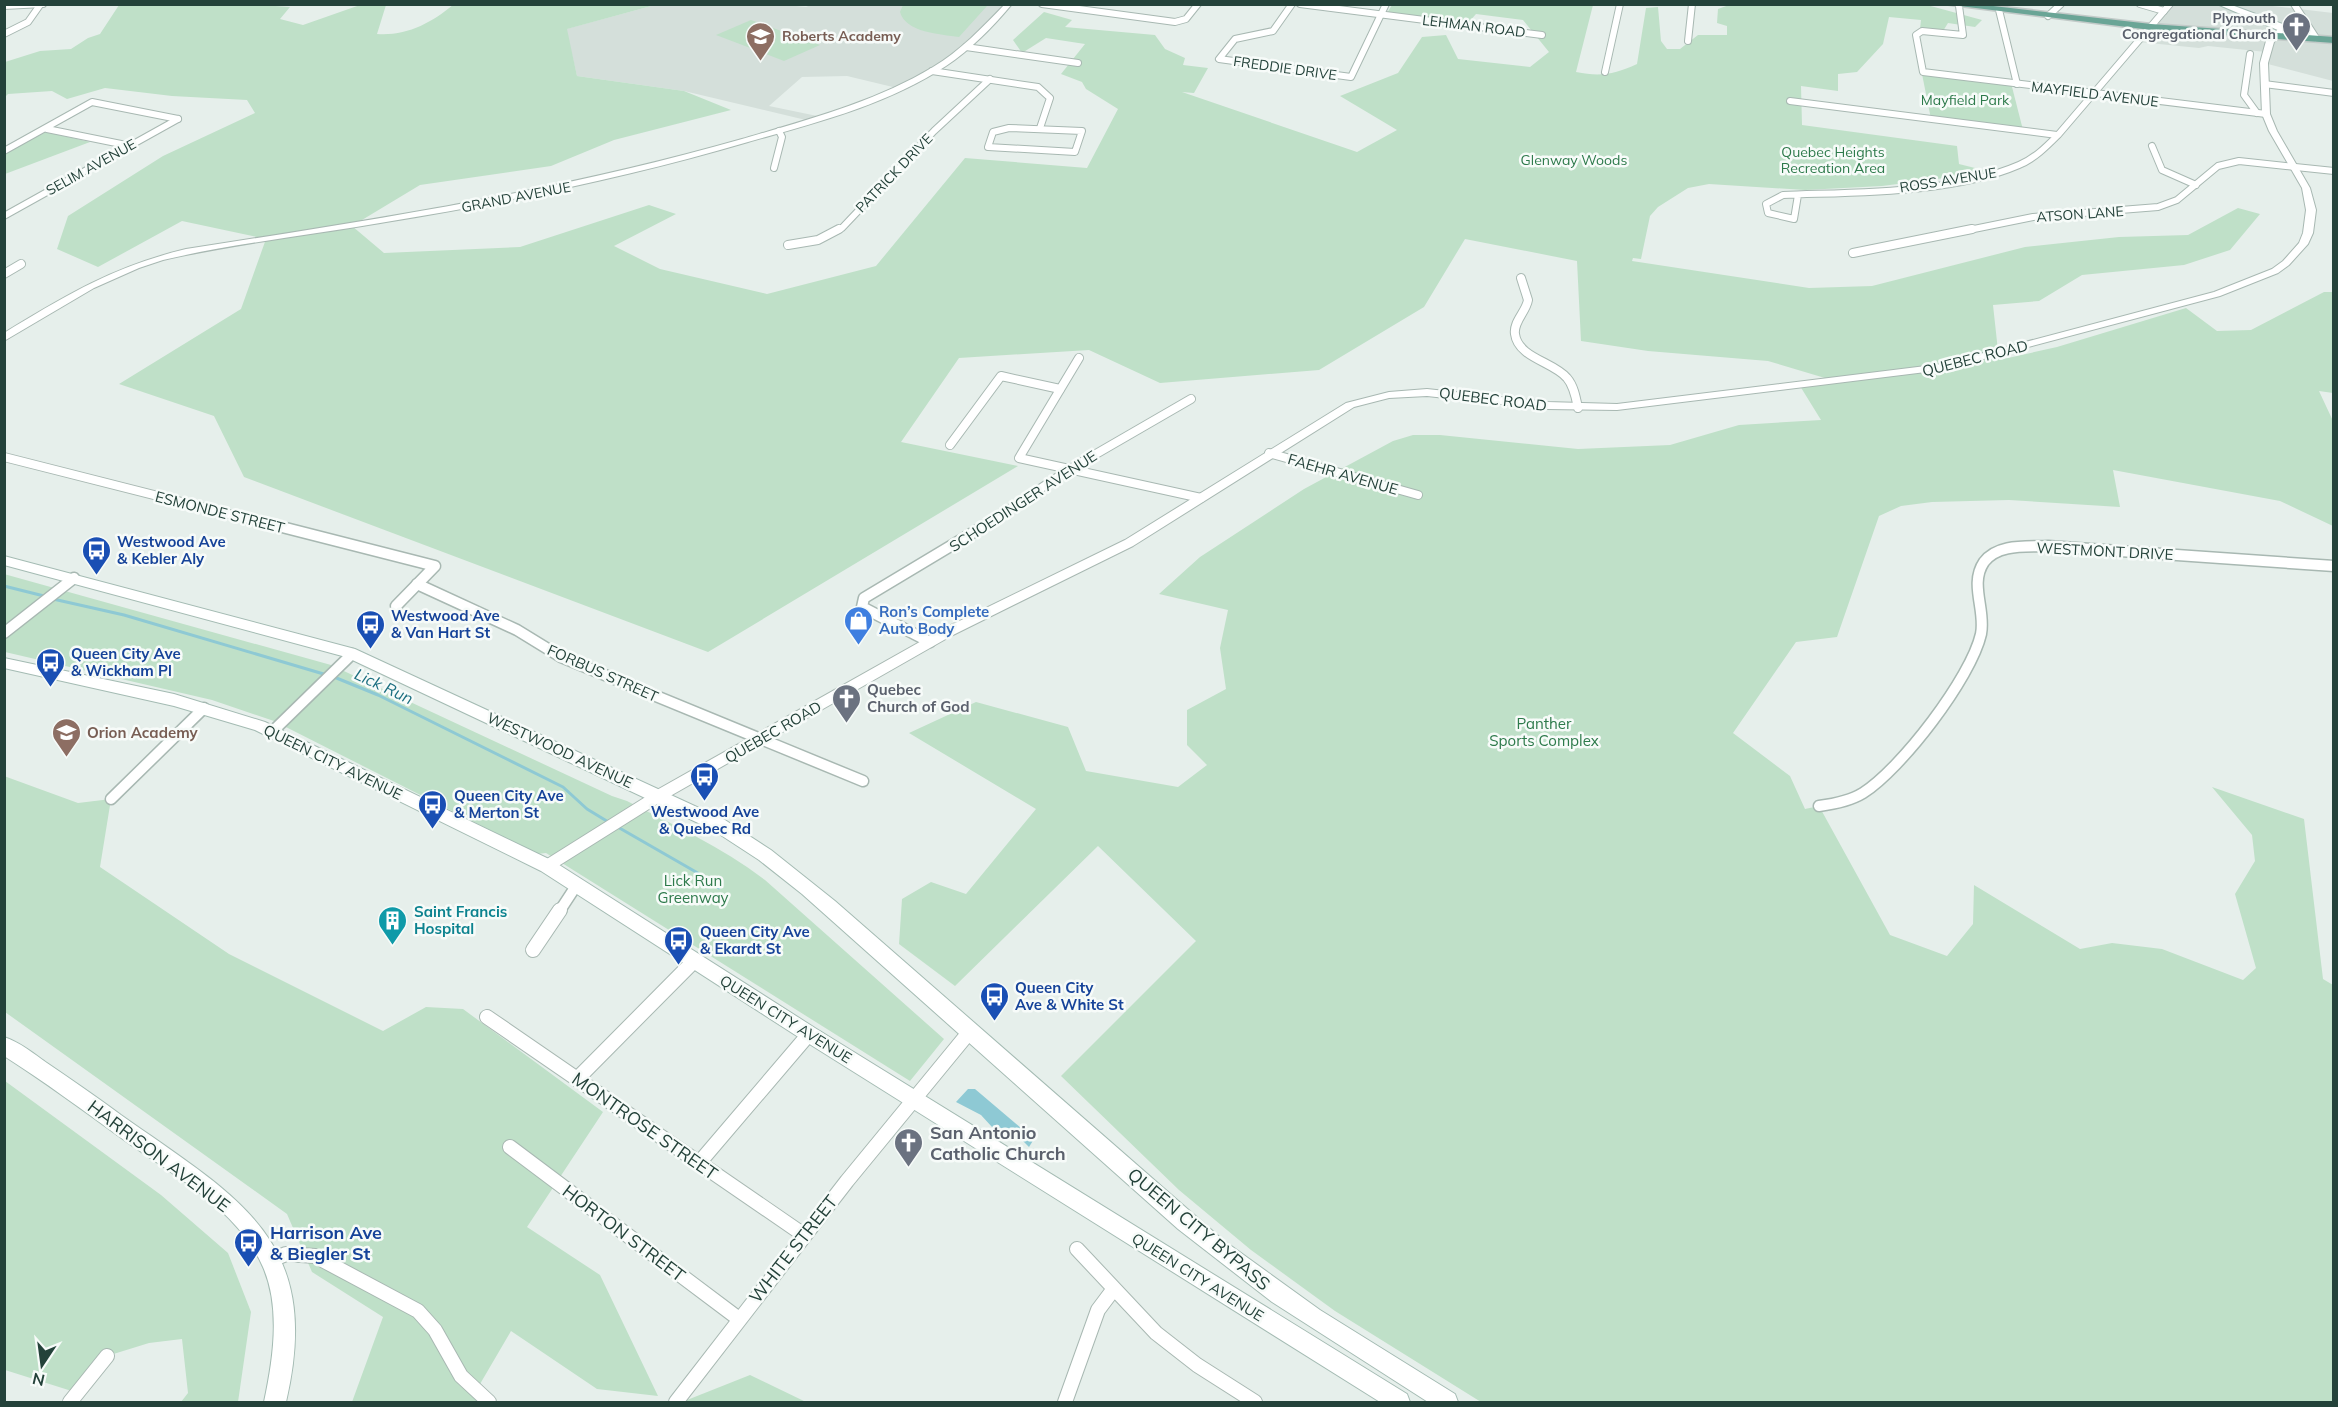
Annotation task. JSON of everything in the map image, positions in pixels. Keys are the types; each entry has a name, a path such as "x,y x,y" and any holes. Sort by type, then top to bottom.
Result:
{"main road":[{"path":"1948,4 2151,27 2334,40"},
{"path":"2221,4 2316,38"},
{"name":"WESTWOOD AVENUE","path":"4,560 352,654 660,795 719,825 774,860 971,1030"},
{"name":"QUEEN CITY AVENUE","path":"4,663 204,708 273,731 547,866 809,1034 1399,1402"},
{"name":"QUEEN CITY BYPASS","path":"971,1030 1186,1223 1244,1272 1447,1402"},
{"name":"HARRISON AVENUE","path":"4,1045 35,1064 206,1188 234,1211 259,1241 271,1260 279,1289 284,1324 283,1357 274,1402"}],"street":[{"name":"GRAND AVENUE","path":"4,338 99,280 153,260 186,252 453,209 565,187 676,162 779,131 862,102 932,71 966,47 1009,4"},
{"path":"1042,4 1182,22 1198,4"},
{"name":"FREDDIE DRIVE","path":"1292,4 1274,32 1235,39 1219,59 1351,77 1381,14"},
{"name":"LEHMAN ROAD","path":"1299,4 1542,35"},
{"path":"1381,14 1386,4"},
{"path":"1605,72 1620,4"},
{"path":"1688,41 1692,4"},
{"path":"2048,16 2061,4"},
{"path":"2140,4 2164,11"},
{"name":"ROSS AVENUE","path":"1798,195 1794,219 1768,213 1766,204 1782,195 1916,187 1992,175 2035,156 2057,135 2170,4"},
{"path":"2294,4 2316,38"},
{"path":"4,6 41,5"},
{"path":"4,34 28,22 41,5"},
{"name":"MAYFIELD AVENUE","path":"1959,6 1963,35 1918,32 1916,35 1923,72 2262,114"},
{"path":"1999,10 2017,84"},
{"path":"2273,36 2283,28"},
{"name":"QUEBEC ROAD","path":"2262,114 2265,84 2264,63 2273,36"},
{"path":"966,47 1078,63"},
{"name":"QUEBEC ROAD","path":"547,866 660,795 930,642 979,615 1119,548 1269,453 1350,405 1391,393 1442,392 1578,408 1642,406 1934,369 2238,287 2275,271 2297,253 2308,233 2311,222 2310,199 2273,131 2262,114 2244,95 2250,54"},
{"path":"932,71 1028,84 1043,90 1050,98 1040,128"},
{"name":"PATRICK DRIVE","path":"788,245 818,240 842,228 934,131 990,79"},
{"path":"2265,84 2334,93"},
{"path":"1790,101 2057,135"},
{"name":"SELIM AVENUE","path":"4,216 178,119 92,102 47,129"},
{"path":"1009,128 1040,128 1082,131 1075,152 988,147 993,132 1009,128"},
{"path":"4,151 47,129 130,146"},
{"path":"774,168 782,137 779,131"},
{"path":"2152,146 2162,170 2196,185"},
{"name":"ATSON LANE","path":"1853,253 2033,217 2158,207 2177,200 2218,165 2226,162 2334,171"},
{"path":"4,274 21,264"},
{"path":"1521,278 1528,299 1527,308 1515,327 1515,338 1527,352 1554,366 1569,379 1578,408"},
{"path":"1079,358 1019,458 1201,498"},
{"path":"950,445 1000,376 1060,389"},
{"name":"SCHOEDINGER AVENUE","path":"930,642 862,607 861,602 868,595 983,529 1070,469 1191,399"},
{"name":"FAEHR AVENUE","path":"1269,453 1418,495"},
{"name":"ESMONDE STREET","path":"4,457 435,566 417,584"},
{"name":"WESTMONT DRIVE","path":"1819,806 1836,804 1864,793 1874,786 1926,727 1947,698 1976,649 1983,618 1977,586 1978,577 1984,561 1998,552 2008,548 2049,546 2334,566"},
{"path":"4,633 74,578"},
{"path":"396,606 417,584"},
{"name":"FORBUS STREET","path":"417,584 517,630 561,657 863,781"},
{"path":"273,731 352,654"},
{"path":"111,799 204,708"},
{"path":"533,950 576,886"},
{"path":"577,1079 694,960"},
{"name":"MONTROSE STREET","path":"487,1017 804,1235"},
{"path":"913,1097 971,1030"},
{"path":"699,1163 809,1034"},
{"name":"WHITE STREET","path":"676,1402 913,1097"},
{"name":"HORTON STREET","path":"510,1147 739,1319"},
{"path":"1077,1249 1144,1323 1216,1379 1255,1402"},
{"path":"271,1260 285,1254 315,1256 418,1311 441,1337 454,1365 465,1381 489,1402"},
{"path":"1065,1402 1098,1310 1113,1290"},
{"path":"70,1402 107,1356"}],"shaded area":[{"name":"Roberts Academy","path":"776,4 806,7 813,4 1009,5 953,57 897,88 847,76 802,77 769,106 822,117 810,121 684,91 577,76 566,29 655,5"},
{"path":"2255,4 2333,13 2333,81 2264,63 2266,52 2139,42 2171,5"}],"green space":[{"path":"248,4 290,7 280,19 303,25 360,5 386,5 377,34 398,33 418,27 453,5 655,5 567,29 577,76 684,91 731,110 614,140 551,166 420,185 352,226 384,253 520,247 649,205 676,214 614,246 660,269 767,294 876,266 965,158 1087,168 1118,109 1086,89 1082,82 1061,74 1085,44 1046,38 1022,53 1013,40 1044,12 1072,20 1065,27 1155,35 1165,49 1185,58 1183,65 1208,68 1194,93 1182,92 1357,152 1397,130 1340,96 1398,73 1422,37 1446,35 1458,59 1530,67 1549,52 1523,20 1476,14 1468,23 1387,13 1392,5 1593,5 1576,72 1593,74 1615,72 1637,64 1646,8 1658,7 1661,41 1667,49 1680,49 1698,35 1727,35 1727,26 1717,23 1718,9 1729,5 1927,5 1982,20 1975,27 1948,23 1943,31 1920,29 1921,20 1889,17 1883,44 1857,72 1838,74 1838,91 1801,86 1802,125 1957,146 1959,164 1991,172 1882,186 1805,190 1709,184 1688,188 1658,207 1650,216 1641,259 1633,258 1632,261 1809,288 1872,286 2025,247 2119,237 2188,235 2238,208 2260,214 2230,250 2184,265 2082,275 2039,301 1993,305 1999,360 2057,347 2186,308 2217,331 2251,330 2324,292 2333,292 2333,393 2319,391 2333,421 2333,526 2280,501 2113,470 2120,507 2009,500 1932,502 1901,506 1879,516 1837,637 1796,642 1733,733 1790,776 1805,809 1819,806 1890,935 1947,956 1973,924 1974,885 2080,949 2112,943 2162,949 2243,980 2256,968 2235,894 2255,861 2252,835 2212,787 2304,819 2323,979 2333,985 2333,1402 1481,1402 1335,1311 1251,1250 1179,1190 1061,1076 1196,941 1098,846 955,986 899,944 902,899 931,882 966,894 1036,809 909,733 976,702 1068,727 1086,771 1178,787 1207,765 1187,745 1187,710 1226,689 1220,648 1228,610 1159,594 1200,557 1304,489 1393,441 1413,435 1440,435 1578,449 1670,445 1739,425 1821,420 1800,386 1835,381 1768,361 1648,351 1581,341 1577,261 1465,239 1424,307 1319,370 1160,383 1089,350 959,358 901,442 1018,466 708,652 244,477 214,416 119,384 241,309 266,239 182,221 98,267 57,249 68,216 163,156 255,113 247,100 172,96 105,88 67,99 52,91 8,94 5,97 5,62 40,51 71,49 88,38 100,34 119,5"},
{"path":"903,5 987,6 959,37 916,28 903,19 900,12"},
{"path":"751,20 820,45 784,61 716,35"},
{"name":"Mayfield Park","path":"1922,74 2011,83 2023,130 1931,119"},
{"path":"46,132 90,142 5,174 5,152"},
{"name":"Lick Run Greenway","path":"4,574 331,665 627,801 715,847 765,880 944,1039 910,1081 546,853 537,854 274,721 212,700 5,652"},
{"path":"4,776 78,803 111,799 100,867 229,954 383,1031 426,1007 463,1009 603,1112 527,1227 600,1275 658,1396 597,1389 511,1331 473,1396 479,1402 352,1402 383,1317 312,1272 287,1214 5,1012"},
{"path":"5,1081 161,1195 228,1253 251,1312 238,1402 181,1402 188,1393 182,1339 149,1343 107,1356 78,1393 5,1370"},
{"path":"750,1375 806,1402 682,1402"}],"water":[{"path":"968,1089 975,1089 1034,1139 1029,1147 1021,1139 992,1127 981,1115 956,1102"}],"waterway":[{"name":"Lick Run","path":"4,586 44,596"},
{"name":"Lick Run","path":"53,599 124,615 327,675"},
{"name":"Lick Run","path":"334,677 378,695 563,787 587,809 610,823"},
{"name":"Lick Run","path":"616,826 696,872 719,888"}],"place":[{"name":"Plymouth Congregational Church","path":"2297,52"},
{"name":"Roberts Academy","path":"761,62"},
{"name":"Westwood Ave & Kebler Aly","path":"96,576"},
{"name":"Ron’s Complete Auto Body","path":"858,646"},
{"name":"Westwood Ave & Van Hart St","path":"370,650"},
{"name":"Queen City Ave & Wickham Pl","path":"50,688"},
{"name":"Quebec Church of God","path":"846,724"},
{"name":"Orion Academy","path":"66,758"},
{"name":"Westwood Ave & Quebec Rd","path":"705,802"},
{"name":"Queen City Ave & Merton St","path":"433,830"},
{"name":"Saint Francis Hospital","path":"393,946"},
{"name":"Queen City Ave & Ekardt St","path":"679,966"},
{"name":"Queen City Ave & White St","path":"994,1022"},
{"name":"San Antonio Catholic Church","path":"909,1168"},
{"name":"Harrison Ave & Biegler St","path":"249,1268"}],"park label":[{"name":"Glenway Woods","path":"1574,160"},
{"name":"Quebec Heights Recreation Area","path":"1833,160"},
{"name":"Panther Sports Complex","path":"1544,732"}]}
